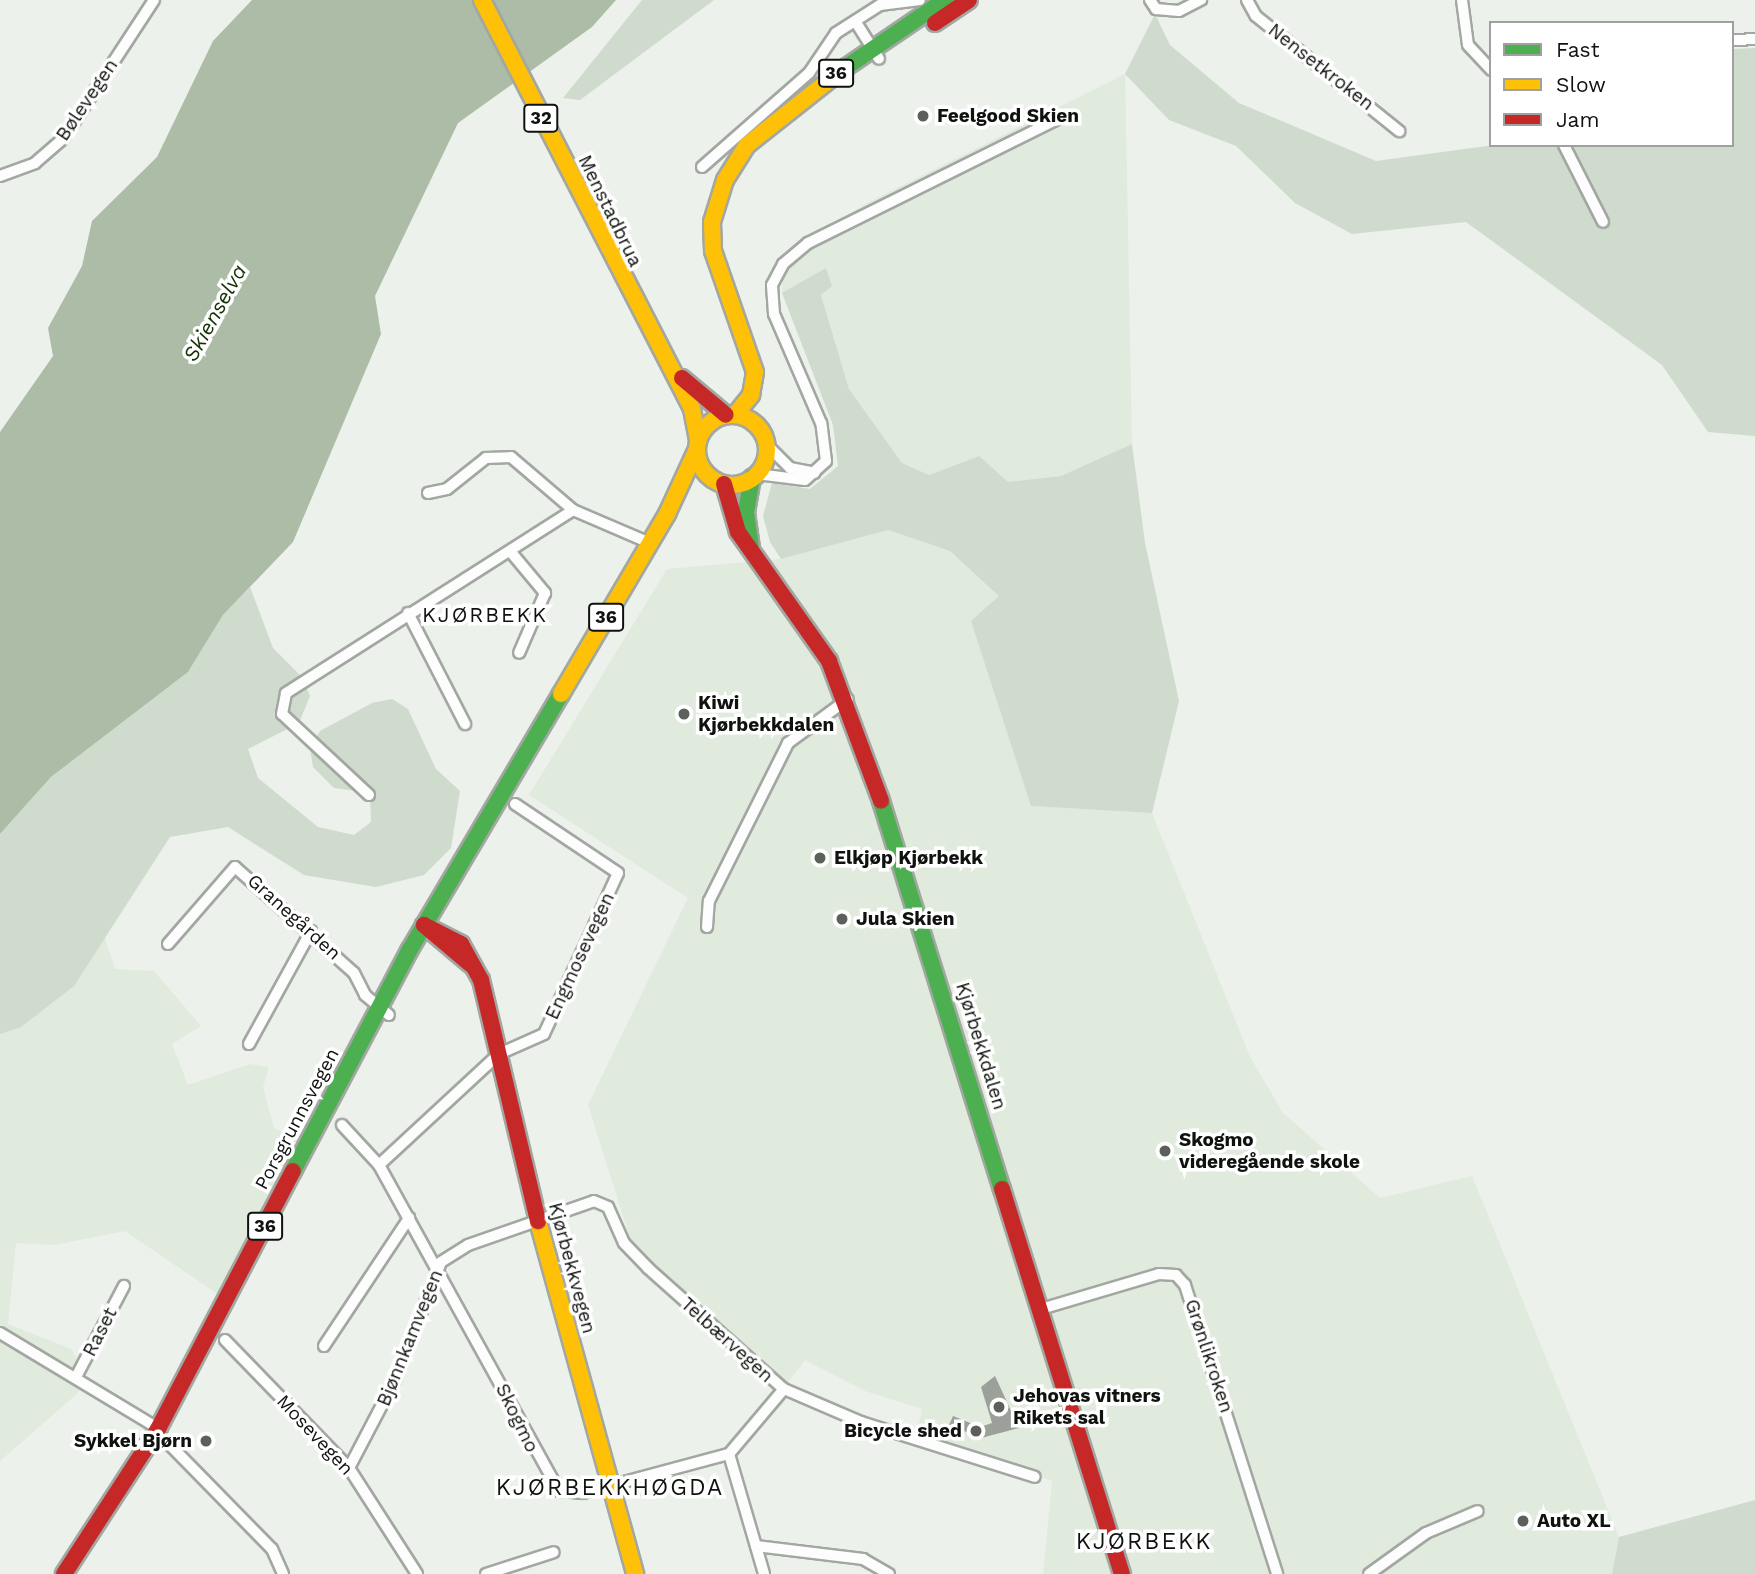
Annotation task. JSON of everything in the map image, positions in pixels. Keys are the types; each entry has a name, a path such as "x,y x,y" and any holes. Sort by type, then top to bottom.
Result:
{"main road":[{"name":"Menstadbrua","path":"482,0 599,236 692,410 698,445"},
{"name":"36","path":"875,54 945,0"},
{"name":"36","path":"698,445 706,427 731,415 751,395 755,372 715,264 712,222 738,159 788,107 970,0"},
{"name":"36","path":"733,309 767,381 759,427"},
{"name":"Menstadbrua","path":"667,363 731,415"},
{"path":"731,415 759,427 766,444 754,476"},
{"path":"698,445 705,471 720,482"},
{"name":"Porsgrunnsvegen","path":"78,1574 163,1435 384,1011 546,720 667,514 698,445"},
{"name":"36","path":"720,482 754,476"},
{"name":"Kjørbekkdalen","path":"752,554 746,512 754,476"},
{"name":"Porsgrunnsvegen","path":"667,514 720,482"},
{"name":"Kjørbekkdalen","path":"720,482 738,532 818,644 848,699 1122,1574"},
{"name":"Kjørbekkvegen","path":"431,930 477,970 538,1223 635,1574"},
{"name":"Porsgrunnsvegen","path":"65,1574 163,1435"}],"street":[{"name":"Bølevegen","path":"0,176 35,163 63,139 154,0"},
{"path":"702,167 809,73 836,33 857,24 880,5 920,0"},
{"path":"1150,0 1156,9 1179,11 1200,0"},
{"name":"Nensetkroken","path":"1247,0 1256,16 1399,131"},
{"path":"1460,1 1468,45 1489,67"},
{"path":"857,24 875,54"},
{"path":"1734,40 1755,39"},
{"path":"754,476 805,480 826,461 828,444 774,314 772,285 783,264 808,243 1056,120"},
{"path":"1565,147 1604,222"},
{"path":"766,444 790,468 815,473"},
{"path":"428,493 447,489 486,458 512,457 573,510 650,542"},
{"path":"369,795 290,722 280,705 286,693 573,510"},
{"path":"510,551 545,593 519,653"},
{"path":"408,613 465,724"},
{"path":"707,927 709,901 788,743 848,699"},
{"name":"Engmosevegen","path":"379,1166 499,1054 544,1034 618,873 515,804"},
{"name":"Granegården","path":"168,944 236,867 311,931 384,1011"},
{"path":"249,1044 311,931"},
{"name":"Skogmo","path":"342,1125 379,1166 438,1267 546,1476 569,1495 729,1454"},
{"name":"Telbærvegen","path":"538,1223 601,1202 648,1268 784,1390 841,1415 1035,1477"},
{"path":"324,1346 409,1218"},
{"name":"Bjønnkamvegen","path":"349,1468 397,1378 438,1267 468,1245 538,1223"},
{"name":"Grønlikroken","path":"1041,1309 1159,1274 1176,1275 1185,1285 1277,1574"},
{"name":"Raset","path":"76,1377 124,1286"},
{"name":"Raset","path":"0,1333 76,1377 163,1435 263,1538 283,1574"},
{"name":"Mosevegen","path":"225,1340 349,1468 417,1574"},
{"path":"764,1574 729,1454 784,1390"},
{"path":"1369,1574 1426,1533 1478,1511"},
{"path":"756,1546 863,1559 889,1574"},
{"path":"486,1574 554,1552"}],"shaded area":[{"path":"642,0 714,0 580,100 563,98"},
{"path":"1155,14 1170,45 1239,103 1376,161 1489,146 1734,147 1734,49 1755,48 1755,436 1708,432 1662,365 1466,222 1352,234 1295,203 1236,146 1169,120 1125,74"},
{"path":"1125,74 1132,444 1061,476 1008,482 979,456 929,475 902,463 849,389 821,294 826,269 782,293 783,258 865,204"},
{"path":"826,268 832,286 821,295 849,389 902,463 929,475 979,456 1008,482 1061,476 1132,444 1145,543 1179,701 1152,813 1031,806 971,621 999,596 950,551 888,530 781,559 770,542 763,516 772,483 810,489 838,466 833,425 782,293"},
{"path":"888,530 950,551 1000,596 1031,806 1152,813 1250,1057 1283,1113 1380,1198 1472,1176 1619,1537 1612,1574 1043,1574 1052,1481 917,1435 922,1409 865,1391 805,1360 787,1383 709,1319 630,1238 588,1105 688,898 529,795 667,569 781,559"},
{"path":"250,587 273,648 303,678 310,696 299,723 248,749 258,778 318,827 354,835 371,822 370,793 334,788 313,767 310,748 320,731 372,703 392,699 408,709 436,769 460,791 451,848 424,875 376,887 304,875 228,827 170,837 74,986 21,1027 0,1034 0,834 51,777 188,672 223,615"},
{"path":"103,933 115,969 154,971 201,1026 172,1044 188,1085 250,1064 269,1067 263,1087 274,1128 302,1141 219,1295 125,1231 54,1245 16,1243 8,1324 71,1349 85,1374 78,1393 0,1461 0,1034 74,986"},
{"path":"1755,1500 1755,1574 1612,1574 1619,1537"}],"water":[{"name":"Skienselva","path":"252,0 616,0 592,27 458,123 375,296 381,334 293,542 223,615 188,672 51,777 0,834 0,432 53,356 48,328 82,266 92,221 157,157 213,41"}],"building":[{"name":"Jehovas vitners Rikets sal","path":"995,1376 1019,1428 981,1438 949,1425 953,1416 980,1427 992,1423 981,1387"}],"traffic: fast":[{"path":"842,70 945,0"},
{"path":"751,548 746,512 752,478"},
{"path":"293,1171 409,951 561,694"},
{"path":"881,801 1002,1189"}],"traffic: slow":[{"path":"482,0 692,409 698,441"},
{"path":"735,415 751,395 755,372 713,251 712,222 725,180 747,145 842,70"},
{"path":"732,415 757,425 767,450 757,475 732,485 707,475 697,450 707,425 732,415"},
{"path":"561,694 667,514 697,449"},
{"path":"538,1221 635,1574"}],"traffic: jam":[{"path":"935,23 969,0"},
{"path":"682,378 726,415"},
{"path":"724,484 738,532 829,661 881,801"},
{"path":"424,925 461,944 481,980 538,1221"},
{"path":"424,925 470,964"},
{"path":"64,1574 158,1429 293,1171"},
{"path":"1002,1189 1122,1574"}],"place":[{"name":"Feelgood Skien","path":"923,116"},
{"name":"Kiwi Kjørbekkdalen","path":"684,714"},
{"name":"Elkjøp Kjørbekk","path":"820,858"},
{"name":"Jula Skien","path":"842,919"},
{"name":"Skogmo videregående skole","path":"1165,1151"},
{"name":"Jehovas vitners Rikets sal","path":"999,1407"},
{"name":"Bicycle shed","path":"976,1431"},
{"name":"Sykkel Bjørn","path":"206,1441"},
{"name":"Auto XL","path":"1523,1521"}],"district":[{"name":"KJØRBEKK","path":"485,615"},
{"name":"KJØRBEKKHØGDA","path":"610,1488"},
{"name":"KJØRBEKK","path":"1144,1542"}]}
